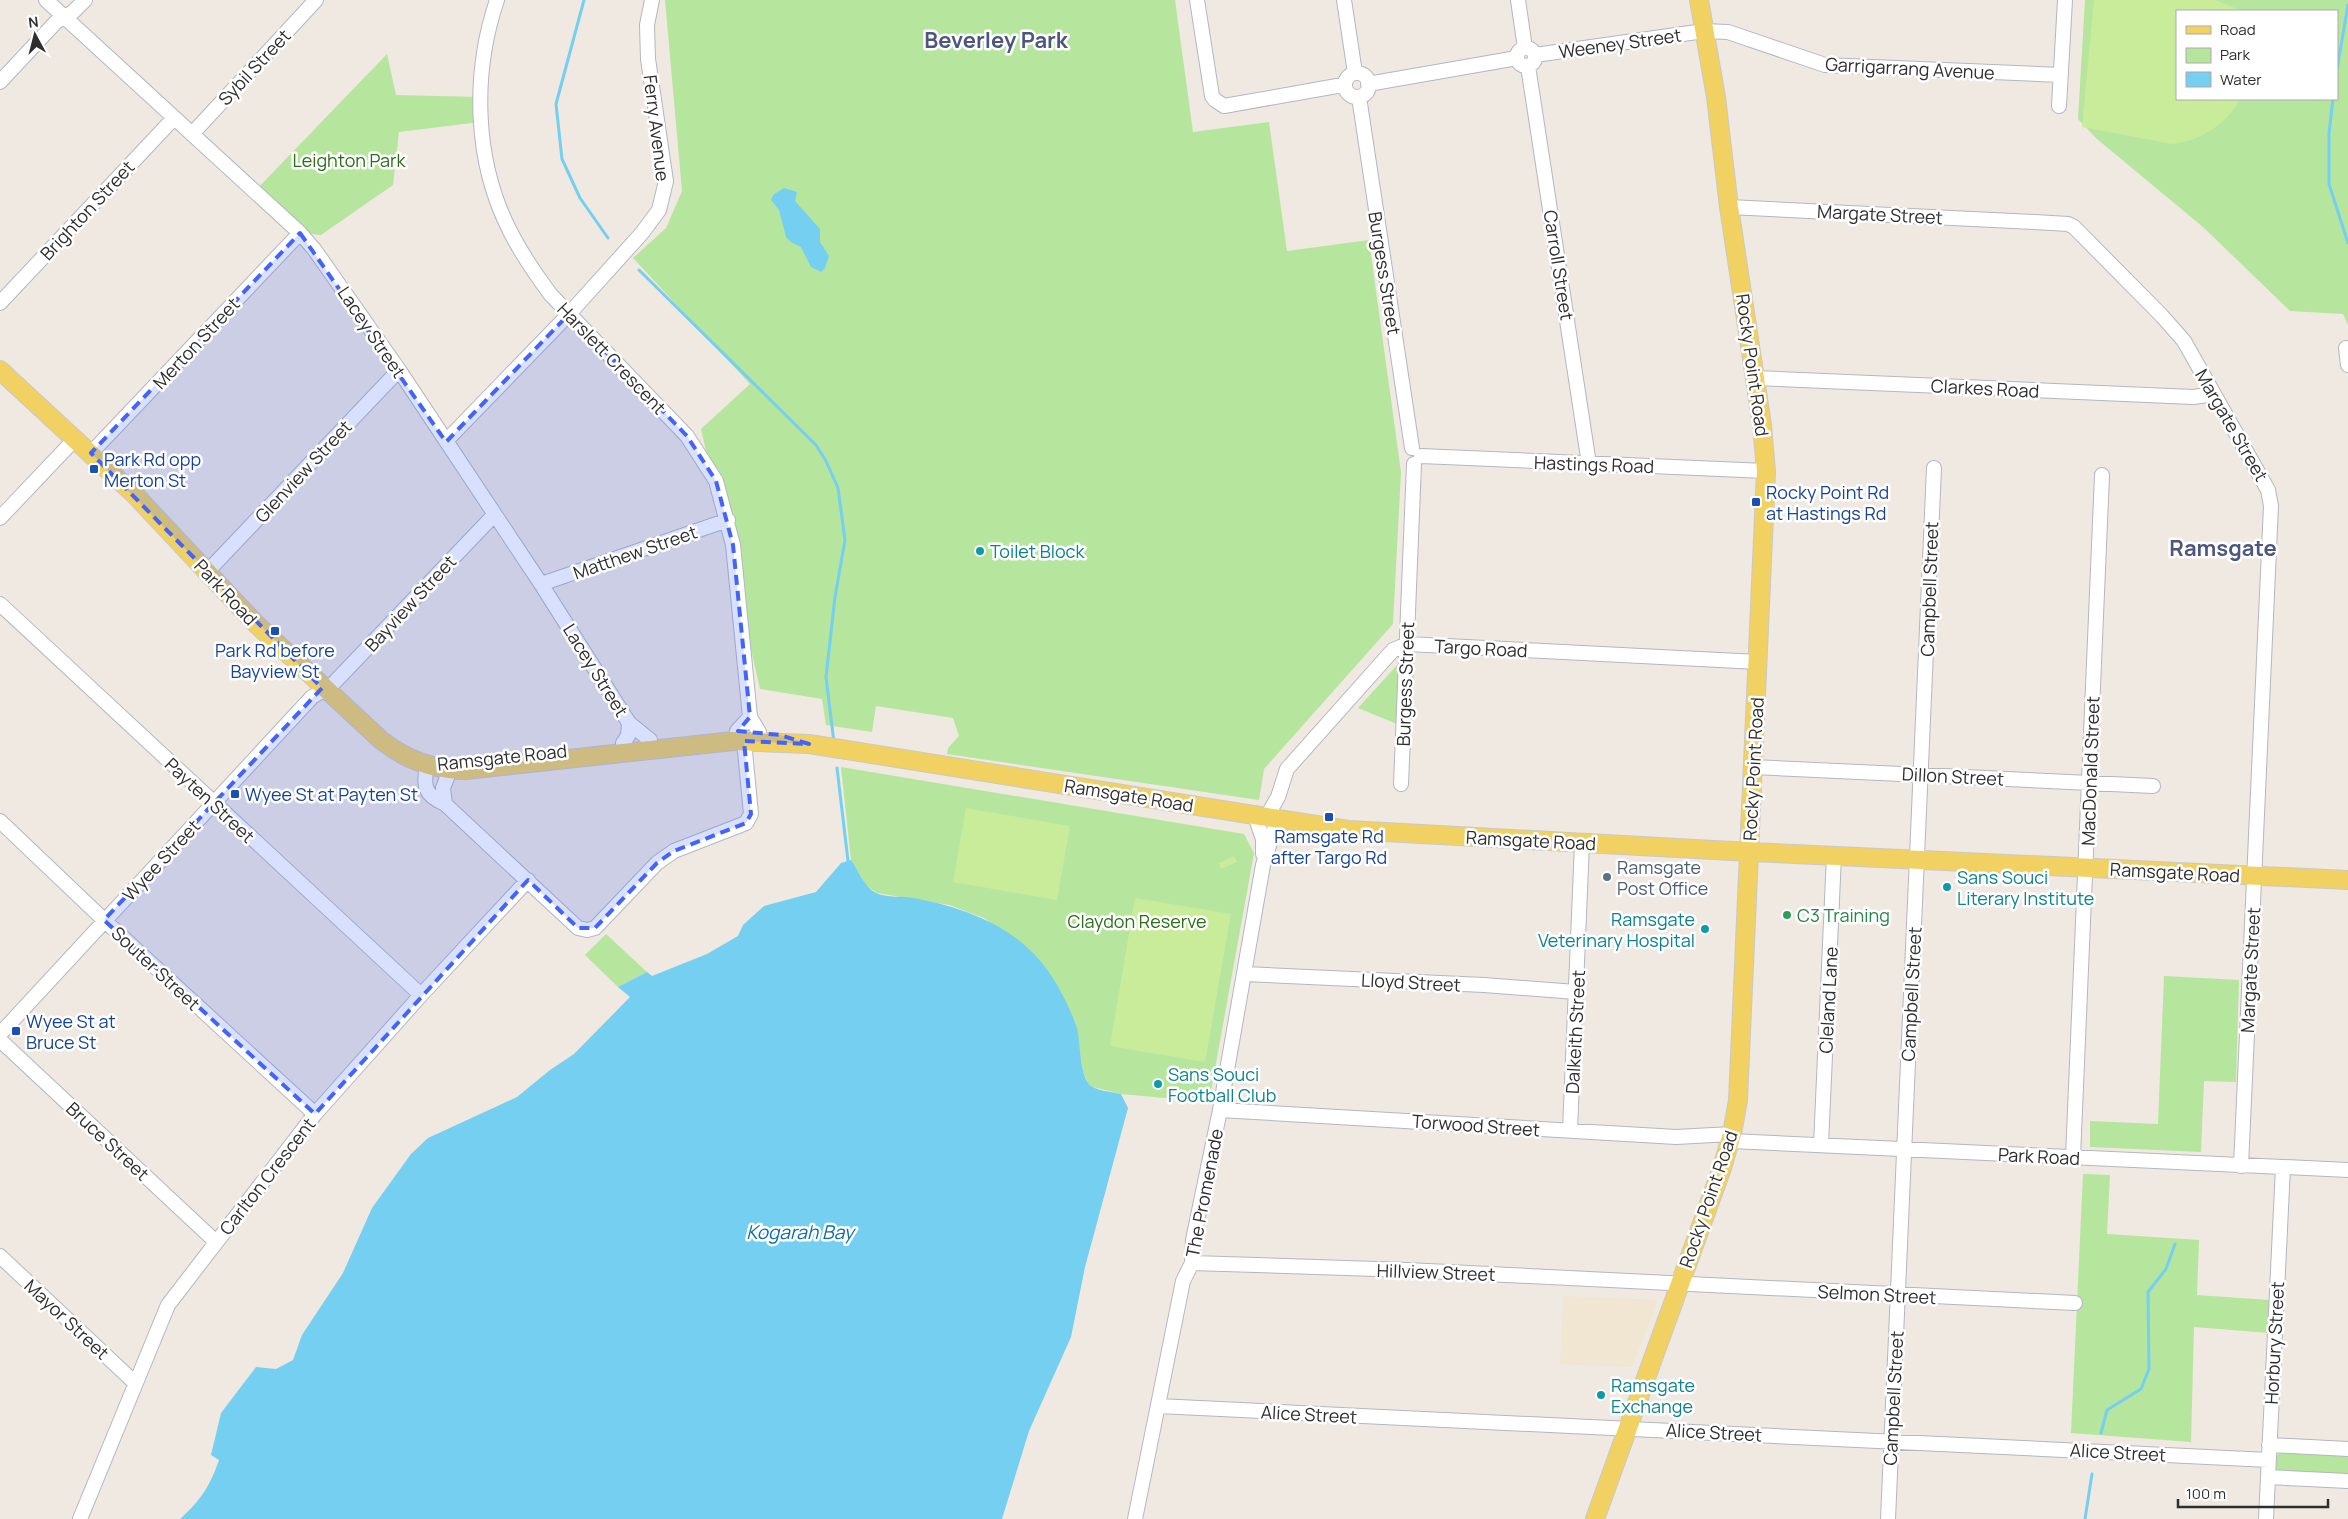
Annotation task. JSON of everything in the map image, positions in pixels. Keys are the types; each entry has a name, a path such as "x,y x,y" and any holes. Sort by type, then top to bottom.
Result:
{"main road":[{"name":"Rocky Point Road","path":"1595,1519 1731,1137 1738,1100 1766,472 1755,378 1729,207 1716,97 1699,0"},
{"name":"Park Road","path":"0,370 135,495 255,623 325,690 394,751 427,765"},
{"name":"Ramsgate Road","path":"427,765 450,770 466,770 741,736 755,725 780,735 825,747"},
{"name":"Ramsgate Road","path":"427,765 650,740 741,736 825,747 1271,819 1381,832 1749,852 2348,880"}],"street":[{"name":"Lacey Street","path":"46,0 300,233 327,267 446,441 541,584 629,723 650,740"},
{"path":"0,82 56,22 65,18 85,0"},
{"name":"Sybil Street","path":"192,134 316,0"},
{"name":"Harslett Crescent","path":"497,0 487,38 480,97 480,122 487,161 499,206 510,230 536,274 569,314 687,436 716,481 728,520 733,545 755,725"},
{"name":"Ferry Avenue","path":"446,441 569,314 651,222 659,210 664,196 666,168 647,40 652,0"},
{"path":"1197,0 1211,87 1215,100 1224,106 1337,86 1345,87"},
{"path":"1344,0 1355,73"},
{"name":"Carroll Street","path":"1518,0 1588,464"},
{"path":"2059,106 2065,0"},
{"name":"Weeney Street","path":"1368,84 1526,57 1704,31"},
{"name":"Garrigarrang Avenue","path":"1704,31 1728,32 1825,65 2061,75"},
{"path":"1355,73 1365,77 1368,84 1367,91 1359,97 1348,94 1345,87 1346,80 1355,73"},
{"name":"Burgess Street","path":"1359,97 1416,456 1401,784"},
{"name":"Brighton Street","path":"0,303 174,118"},
{"name":"Margate Street","path":"1729,207 2068,224 2080,232 2174,328 2184,341 2268,490 2271,506 2241,1166"},
{"name":"Merton Street","path":"91,453 300,233"},
{"path":"2346,348 2348,365"},
{"name":"Glenview Street","path":"206,572 398,370"},
{"name":"Clarkes Road","path":"1755,378 2193,397 2214,394"},
{"path":"0,518 75,439"},
{"name":"Hastings Road","path":"1416,456 1766,472"},
{"name":"Campbell Street","path":"1888,1519 1934,468"},
{"name":"MacDonald Street","path":"2073,1157 2102,475"},
{"name":"Bayview Street","path":"325,690 334,683 494,514"},
{"name":"Matthew Street","path":"541,584 728,520"},
{"name":"Payten Street","path":"0,604 421,995"},
{"path":"1271,819 1280,808 1278,797 1287,769 1393,650 1407,644"},
{"name":"Targo Road","path":"1407,644 1758,662"},
{"name":"Wyee Street","path":"0,1034 312,697 325,690"},
{"name":"Lacey Street","path":"623,743 628,736 629,723"},
{"path":"427,765 424,784 433,798 445,804 578,928 587,930 595,928 656,863 674,851 746,822 751,814 741,736"},
{"name":"Dillon Street","path":"1753,767 2153,786"},
{"path":"445,804 443,788 450,770"},
{"name":"The Promenade","path":"1135,1519 1183,1281 1192,1263 1193,1240 1220,1110 1271,819"},
{"name":"The Promenade","path":"1263,865 1263,840 1271,819"},
{"name":"Souter Street","path":"0,821 104,920 315,1114"},
{"name":"Dalkeith Street","path":"1570,1130 1582,843"},
{"name":"Cleland Lane","path":"1821,1145 1834,855"},
{"name":"Carlton Crescent","path":"80,1519 134,1382 168,1305 315,1114 421,995 528,880"},
{"name":"Lloyd Street","path":"1245,974 1576,992"},
{"name":"Bruce Street","path":"0,1040 216,1242"},
{"name":"Torwood Street","path":"1220,1110 1676,1136 1731,1137"},
{"name":"Park Road","path":"1731,1137 1821,1145 2348,1170"},
{"name":"Horbury Street","path":"2266,1519 2283,1167"},
{"name":"Mayor Street","path":"0,1256 134,1382"},
{"name":"Hillview Street","path":"1192,1263 1407,1270 1665,1282 1679,1285"},
{"name":"Selmon Street","path":"1679,1285 2075,1304"},
{"name":"Alice Street","path":"1158,1406 1891,1440 2269,1460"},
{"path":"2269,1445 2348,1449"},
{"path":"2268,1477 2348,1481"}],"highlighted area":[{"path":"300,233 446,442 569,314 687,436 716,481 733,545 750,717 738,731 780,735 809,744 744,741 751,814 746,823 674,851 657,863 595,928 578,928 528,880 315,1114 104,920 322,688 91,453"}],"shaded area":[{"path":"1563,1296 1658,1300 1632,1367 1560,1364"}],"green space":[{"path":"665,0 1175,0 1193,132 1269,122 1287,251 1369,240 1401,472 1393,624 1264,769 1259,800 947,754 948,748 959,736 953,718 876,706 872,732 826,725 822,699 760,689 701,429 750,384 633,258 666,228 682,191"},
{"path":"2085,0 2348,0 2348,325 2343,314 2290,311 2203,227 2097,139 2078,119"},
{"path":"2094,0 2215,0 2240,10 2176,10 2176,100 2239,100 2228,116 2212,130 2193,139 2172,144 2082,127"},
{"name":"Leighton Park","path":"387,54 396,95 480,97 480,122 399,132 393,185 321,235 300,233 254,192"},
{"path":"1399,663 1397,724 1358,708"},
{"name":"Claydon Reserve","path":"841,767 1244,834 1254,853 1209,1102 1121,1094 1093,1087 1088,1083 1083,1072 1076,1025 1061,992 1036,956 984,918 949,905 877,893 866,885 851,860"},
{"path":"966,808 1070,826 1057,900 953,882"},
{"path":"1234,856 1237,862 1221,869 1219,863"},
{"path":"1135,898 1231,914 1205,1062 1110,1046"},
{"path":"606,934 647,972 618,987 585,955"},
{"path":"2164,976 2239,980 2236,1082 2204,1081 2201,1152 2090,1147 2090,1121 2158,1124"},
{"path":"2083,1174 2110,1175 2107,1234 2199,1240 2197,1295 2269,1300 2269,1333 2194,1327 2191,1442 2071,1433"},
{"path":"2282,1451 2348,1454 2348,1476 2279,1472 2274,1465 2275,1457"}],"water":[{"path":"784,188 797,192 795,201 820,229 820,242 829,256 825,268 821,272 811,267 801,247 786,237 779,210 771,200 773,195"},
{"name":"Kogarah Bay","path":"851,860 865,883 876,893 885,896 914,898 964,911 995,925 1023,944 1048,971 1068,1007 1078,1031 1083,1072 1089,1084 1100,1090 1121,1094 1128,1108 1085,1267 1071,1337 1029,1431 1002,1519 180,1519 204,1492 216,1469 219,1460 211,1455 221,1413 256,1367 276,1369 293,1360 302,1335 343,1273 372,1208 411,1154 428,1138 517,1097 550,1070 574,1054 630,997 618,987 647,972 652,976 707,954 738,936 743,925 764,906 816,892 841,863"}],"waterway":[{"path":"584,0 556,104 562,159 580,198 608,238"},
{"path":"2338,63 2348,5"},
{"path":"2333,100 2329,133 2329,184 2348,243"},
{"path":"639,270 816,445 826,461 838,488 845,540 835,597 826,677 834,743"},
{"path":"837,768 848,861"},
{"path":"2101,1433 2107,1410 2141,1389 2149,1369 2148,1292 2166,1269 2175,1244"},
{"path":"2085,1519 2092,1474"}],"place":[{"name":"Park Rd opp Merton St","path":"94,469"},
{"name":"Rocky Point Rd at Hastings Rd","path":"1756,502"},
{"name":"Toilet Block","path":"980,551"},
{"name":"Park Rd before Bayview St","path":"275,631"},
{"name":"Wyee St at Payten St","path":"235,794"},
{"name":"Ramsgate Rd after Targo Rd","path":"1329,817"},
{"name":"Ramsgate Post Office","path":"1607,877"},
{"name":"Sans Souci Literary Institute","path":"1947,887"},
{"name":"C3 Training","path":"1787,915"},
{"name":"Ramsgate Veterinary Hospital","path":"1705,929"},
{"name":"Wyee St at Bruce St","path":"16,1031"},
{"name":"Sans Souci Football Club","path":"1158,1084"},
{"name":"Ramsgate Exchange","path":"1601,1395"}],"district":[{"name":"Beverley Park","path":"996,40"},
{"name":"Ramsgate","path":"2223,548"}]}
